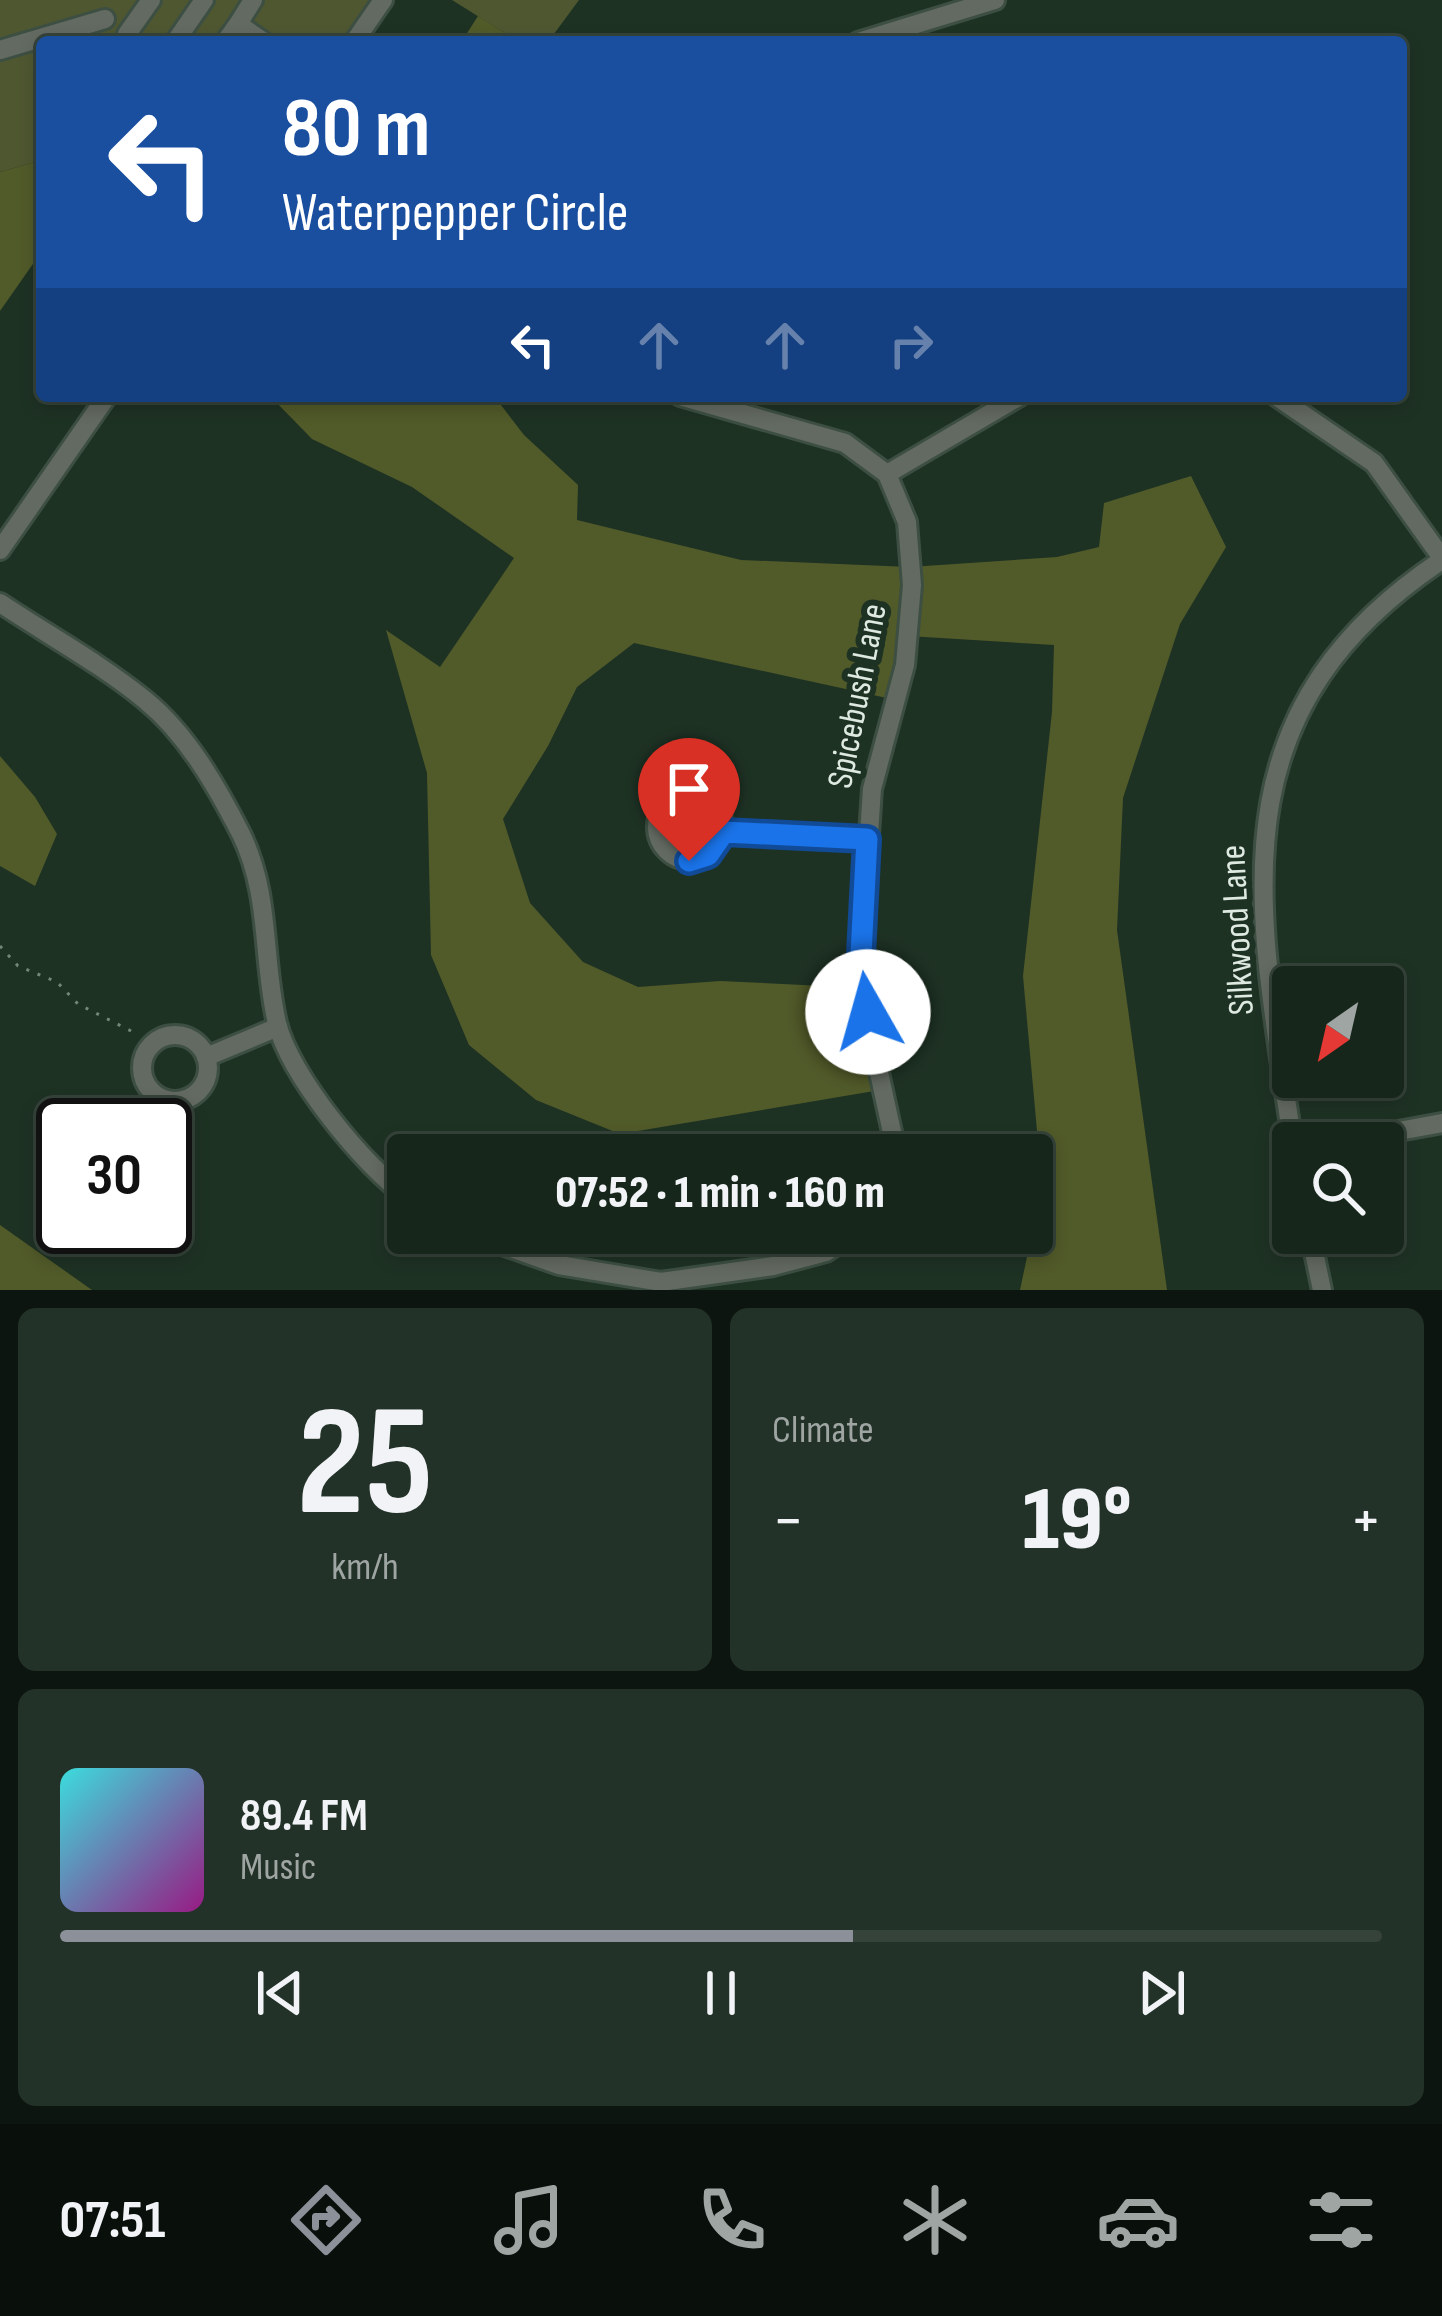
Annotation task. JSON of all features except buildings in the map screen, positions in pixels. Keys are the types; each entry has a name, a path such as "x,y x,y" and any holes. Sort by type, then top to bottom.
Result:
{"street":[{"path":"127,34 151,0"},
{"path":"179,36 204,0"},
{"path":"229,36 253,0"},
{"path":"358,36 383,0"},
{"path":"877,36 994,0"},
{"path":"47,36 105,19"},
{"path":"238,24 255,36"},
{"path":"0,50 36,39"},
{"path":"0,550 103,402"},
{"path":"701,402 845,443 887,474 1010,402"},
{"path":"1285,402 1374,463 1442,559"},
{"name":"Spicebush Lane","path":"887,474 907,522 912,585 905,665 872,789 861,954 893,1134"},
{"name":"Silkwood Lane","path":"1290,1122 1266,961 1263,878 1272,790 1299,707 1345,640 1394,592 1442,559"},
{"path":"0,603 147,701 183,739 243,839 262,889 278,1027 342,1134 387,1183"},
{"path":"724,832 867,839"},
{"path":"206,1058 278,1027"},
{"path":"1404,1131 1442,1124"},
{"path":"529,1254 661,1286 818,1254"},
{"path":"1314,1254 1322,1290"}],"path":[{"path":"0,946 18,966 57,982 78,1004 133,1033"}],"green space":[{"path":"0,0 383,0 358,36 36,36 36,162 0,172"},
{"path":"452,0 579,0 552,36 509,36"},
{"path":"478,16 510,36 465,36"},
{"path":"36,162 36,260 0,311 0,172"},
{"path":"276,402 499,402 524,435 578,485 577,520 741,560 910,567 1057,557 1099,547 1104,503 1191,476 1226,547 1180,624 1123,798 1117,930 1167,1290 1020,1290 1028,1254 1053,1254 1053,1134 1037,1134 1023,976 1052,712 1054,645 908,636 896,700 634,643 577,687 503,819 530,903 583,962 638,987 720,981 865,988 886,1089 620,1134 536,1100 469,1045 431,955 427,773 386,630 440,667 514,558 412,487 312,439"},
{"path":"0,756 35,797 57,834 35,886 0,866"},
{"path":"0,1225 92,1290 0,1290"}],"route":[{"path":"689,861 716,849 724,832 867,839 861,954 868,1012"}]}
